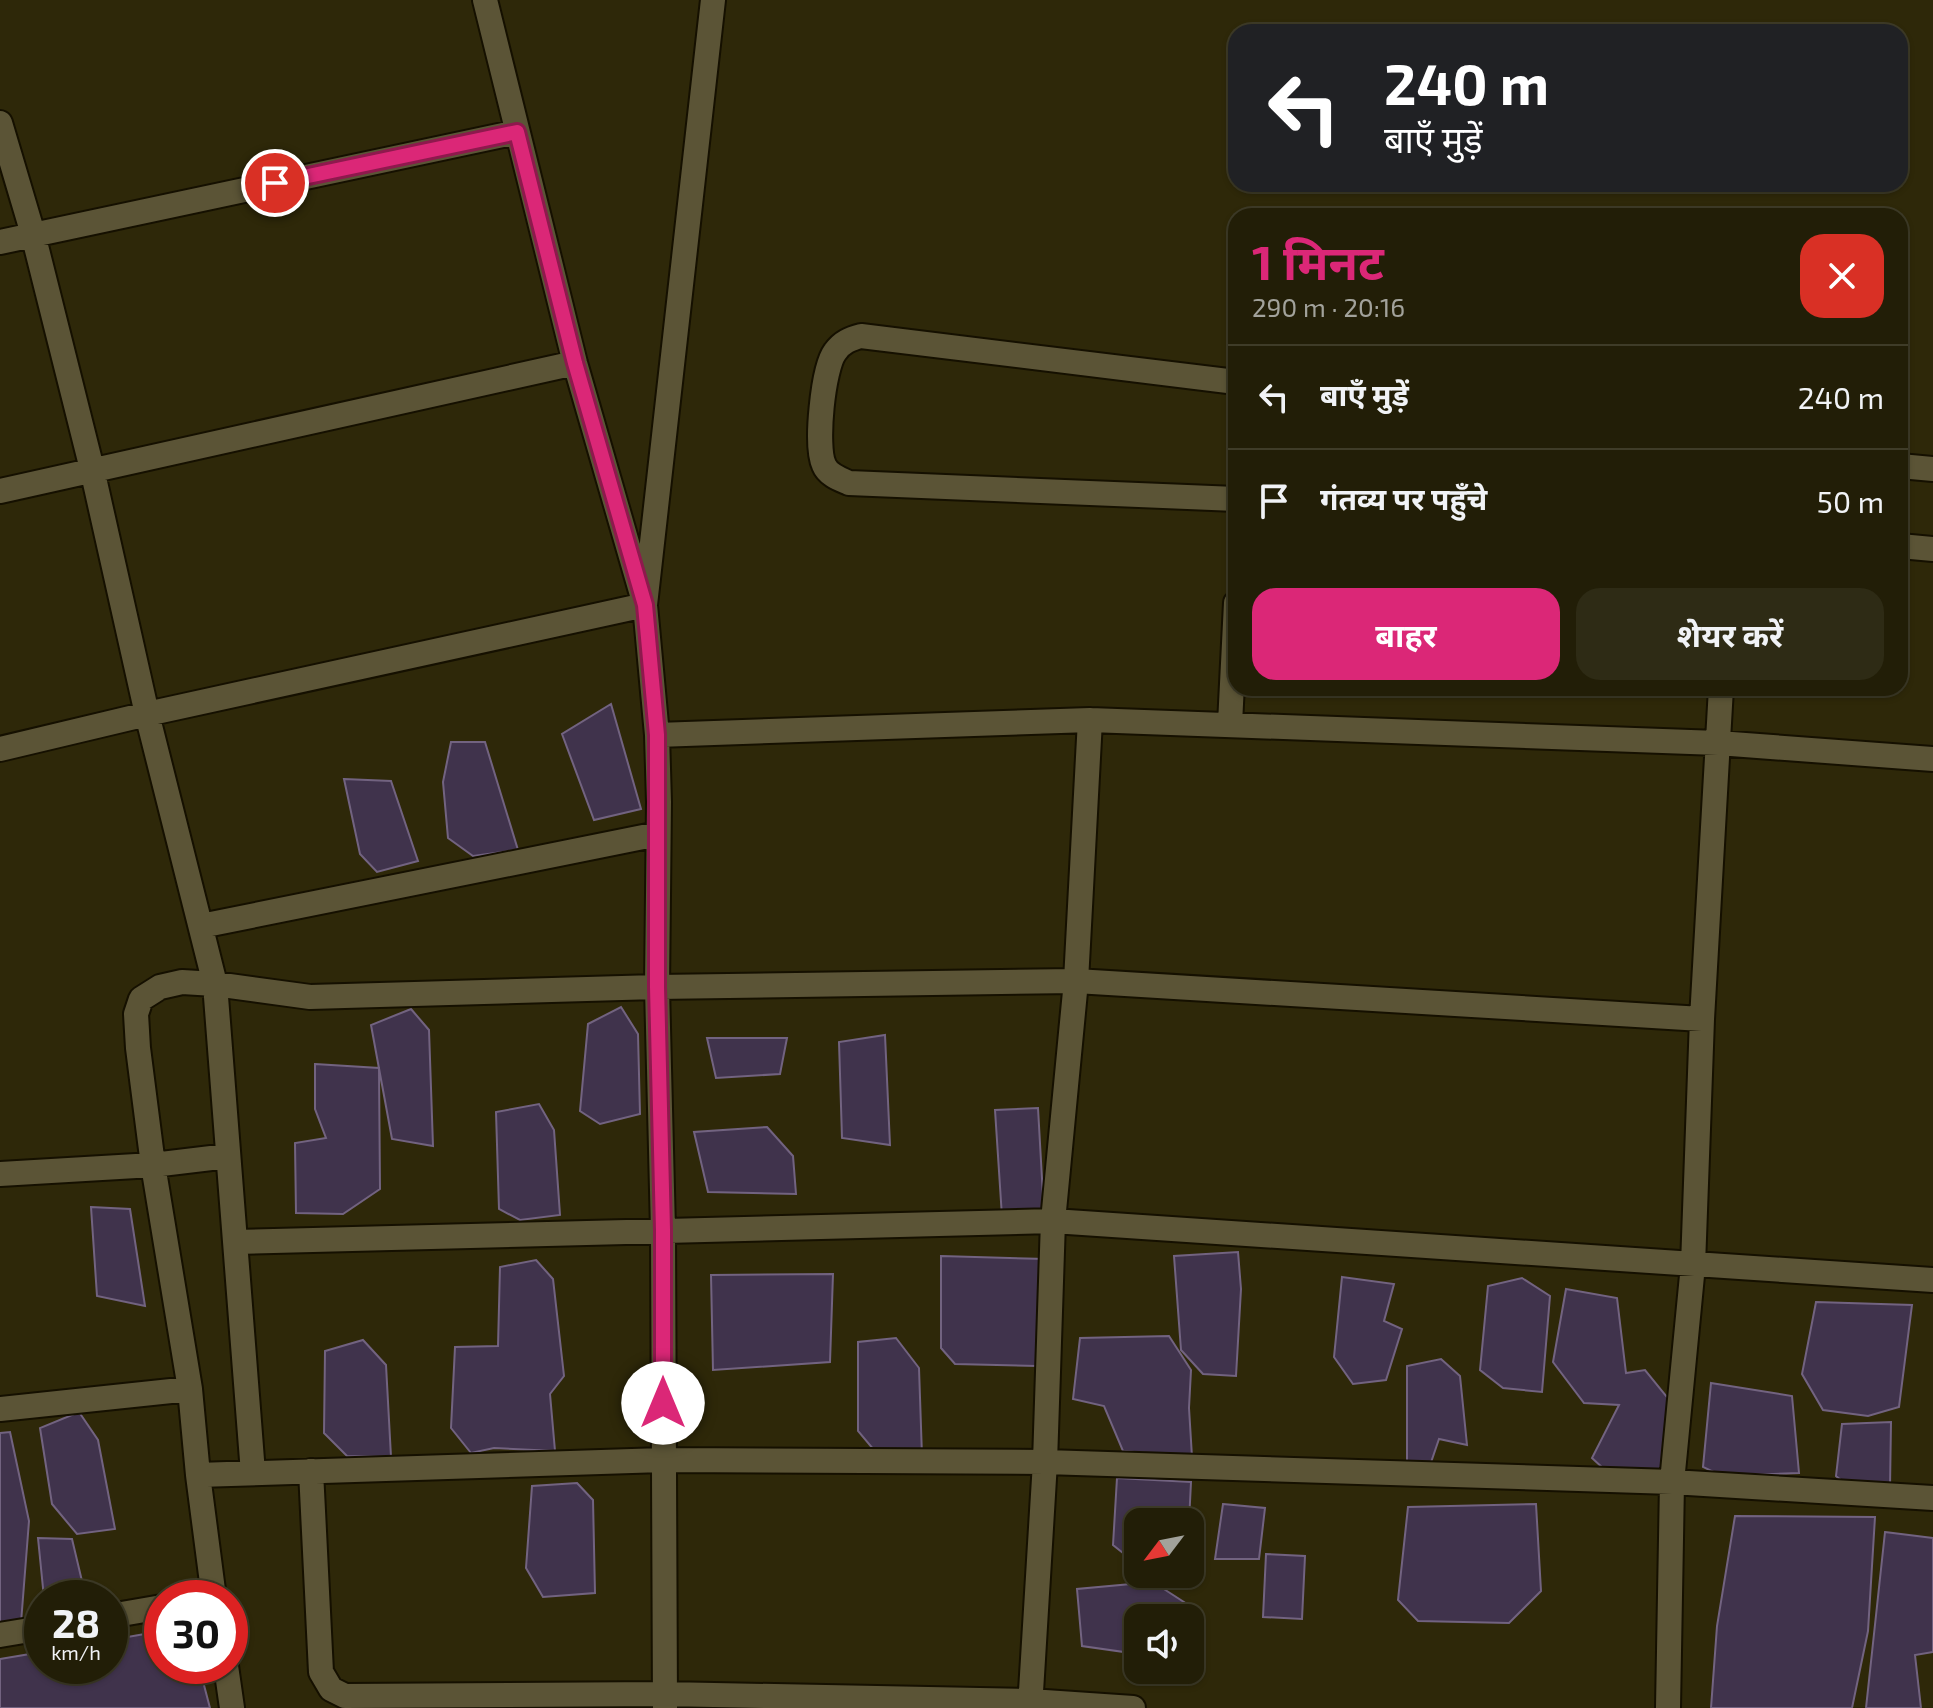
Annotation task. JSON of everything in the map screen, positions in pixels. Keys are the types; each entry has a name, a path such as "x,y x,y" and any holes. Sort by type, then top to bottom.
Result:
{"street":[{"path":"485,0 575,363 645,605 657,735 657,987 663,1230 664,1701"},
{"path":"645,605 713,0"},
{"path":"0,123 33,234 92,469 147,714 215,984 253,1473"},
{"path":"0,242 517,132"},
{"path":"1228,381 861,336 845,341 833,354 827,370 820,446 824,466 835,477 849,483 1228,499"},
{"path":"0,491 575,363"},
{"path":"1908,467 1933,469"},
{"path":"1908,547 1933,549"},
{"path":"0,749 645,605"},
{"path":"1230,724 1231,696"},
{"path":"1668,1708 1672,1482 1693,1265 1702,1019 1721,696"},
{"path":"657,735 1090,720 1718,743 1933,759"},
{"path":"1030,1705 1045,1462 1053,1221 1076,981 1090,720"},
{"path":"201,926 658,834"},
{"path":"212,1580 190,1389 153,1165 138,1048 136,1014 141,999 160,987 182,982 215,984 310,997 657,987 1076,981 1702,1019"},
{"path":"0,1174 153,1165 228,1156"},
{"path":"235,1242 1053,1221 1933,1280"},
{"path":"0,1409 190,1389"},
{"path":"198,1475 663,1460 1045,1462 1672,1482 1933,1498"},
{"path":"311,1471 321,1672 331,1689 345,1696 1133,1708"},
{"path":"0,1635 24,1631"},
{"path":"229,1684 232,1708"}],"building":[{"path":"611,704 641,809 594,820 562,734"},
{"path":"451,742 485,742 518,850 473,856 448,838 443,782"},
{"path":"344,779 391,781 418,861 377,872 360,854"},
{"path":"621,1007 638,1034 640,1114 600,1124 580,1111 588,1024"},
{"path":"411,1009 429,1030 433,1146 392,1139 371,1025"},
{"path":"885,1035 890,1145 842,1138 839,1042"},
{"path":"707,1038 787,1038 780,1074 716,1078"},
{"path":"315,1064 379,1068 380,1189 343,1214 296,1213 295,1143 326,1138 315,1109"},
{"path":"539,1104 554,1130 560,1215 520,1220 499,1209 496,1112"},
{"path":"1038,1108 1044,1214 1002,1217 995,1110"},
{"path":"767,1127 793,1156 796,1194 708,1192 694,1132"},
{"path":"91,1207 130,1209 145,1306 97,1296"},
{"path":"1238,1252 1241,1289 1236,1376 1203,1374 1181,1350 1174,1256"},
{"path":"941,1256 1046,1259 1037,1366 955,1364 941,1348"},
{"path":"536,1260 553,1279 564,1376 550,1394 555,1451 494,1448 471,1453 451,1428 455,1347 498,1346 500,1267"},
{"path":"833,1274 830,1362 713,1370 711,1275"},
{"path":"1342,1277 1394,1284 1384,1321 1402,1329 1386,1380 1353,1384 1334,1357"},
{"path":"1522,1278 1550,1296 1542,1392 1503,1388 1480,1370 1488,1286"},
{"path":"1566,1289 1617,1298 1626,1373 1645,1370 1667,1397 1668,1480 1617,1481 1592,1458 1619,1405 1584,1403 1553,1362"},
{"path":"1816,1302 1912,1305 1899,1407 1868,1416 1823,1410 1802,1374"},
{"path":"1169,1336 1191,1370 1189,1408 1192,1457 1123,1451 1104,1406 1073,1399 1080,1338"},
{"path":"896,1338 919,1368 922,1456 879,1456 858,1431 858,1342"},
{"path":"363,1340 386,1365 391,1457 347,1456 324,1433 325,1351"},
{"path":"1441,1359 1460,1376 1467,1445 1439,1439 1427,1474 1407,1463 1407,1366"},
{"path":"1711,1383 1792,1396 1799,1473 1722,1476 1703,1467"},
{"path":"79,1412 98,1440 115,1529 77,1534 52,1504 40,1428"},
{"path":"1891,1422 1890,1487 1848,1486 1836,1476 1842,1424"},
{"path":"10,1432 29,1521 21,1623 0,1627 0,1433"},
{"path":"1117,1478 1191,1482 1190,1508 1124,1508 1124,1554 1113,1545"},
{"path":"577,1483 593,1500 595,1593 543,1597 526,1568 532,1486"},
{"path":"1223,1504 1265,1508 1259,1559 1215,1559"},
{"path":"1536,1504 1541,1591 1509,1623 1418,1621 1398,1600 1408,1507"},
{"path":"1735,1516 1875,1517 1868,1631 1852,1708 1711,1708 1717,1626"},
{"path":"1885,1532 1933,1538 1933,1652 1915,1655 1921,1708 1866,1708"},
{"path":"38,1538 72,1539 82,1580 42,1580"},
{"path":"1266,1554 1305,1556 1302,1619 1263,1617"},
{"path":"1124,1585 1124,1588 1162,1588 1187,1604 1124,1604 1124,1652 1082,1646 1077,1589"},
{"path":"144,1634 144,1684 204,1684 210,1708 0,1708 0,1659 24,1655 24,1684 128,1684 128,1637"}],"route":[{"path":"275,183 517,132 575,363 645,605 657,735 659,802 657,987 663,1230 663,1403"}]}
